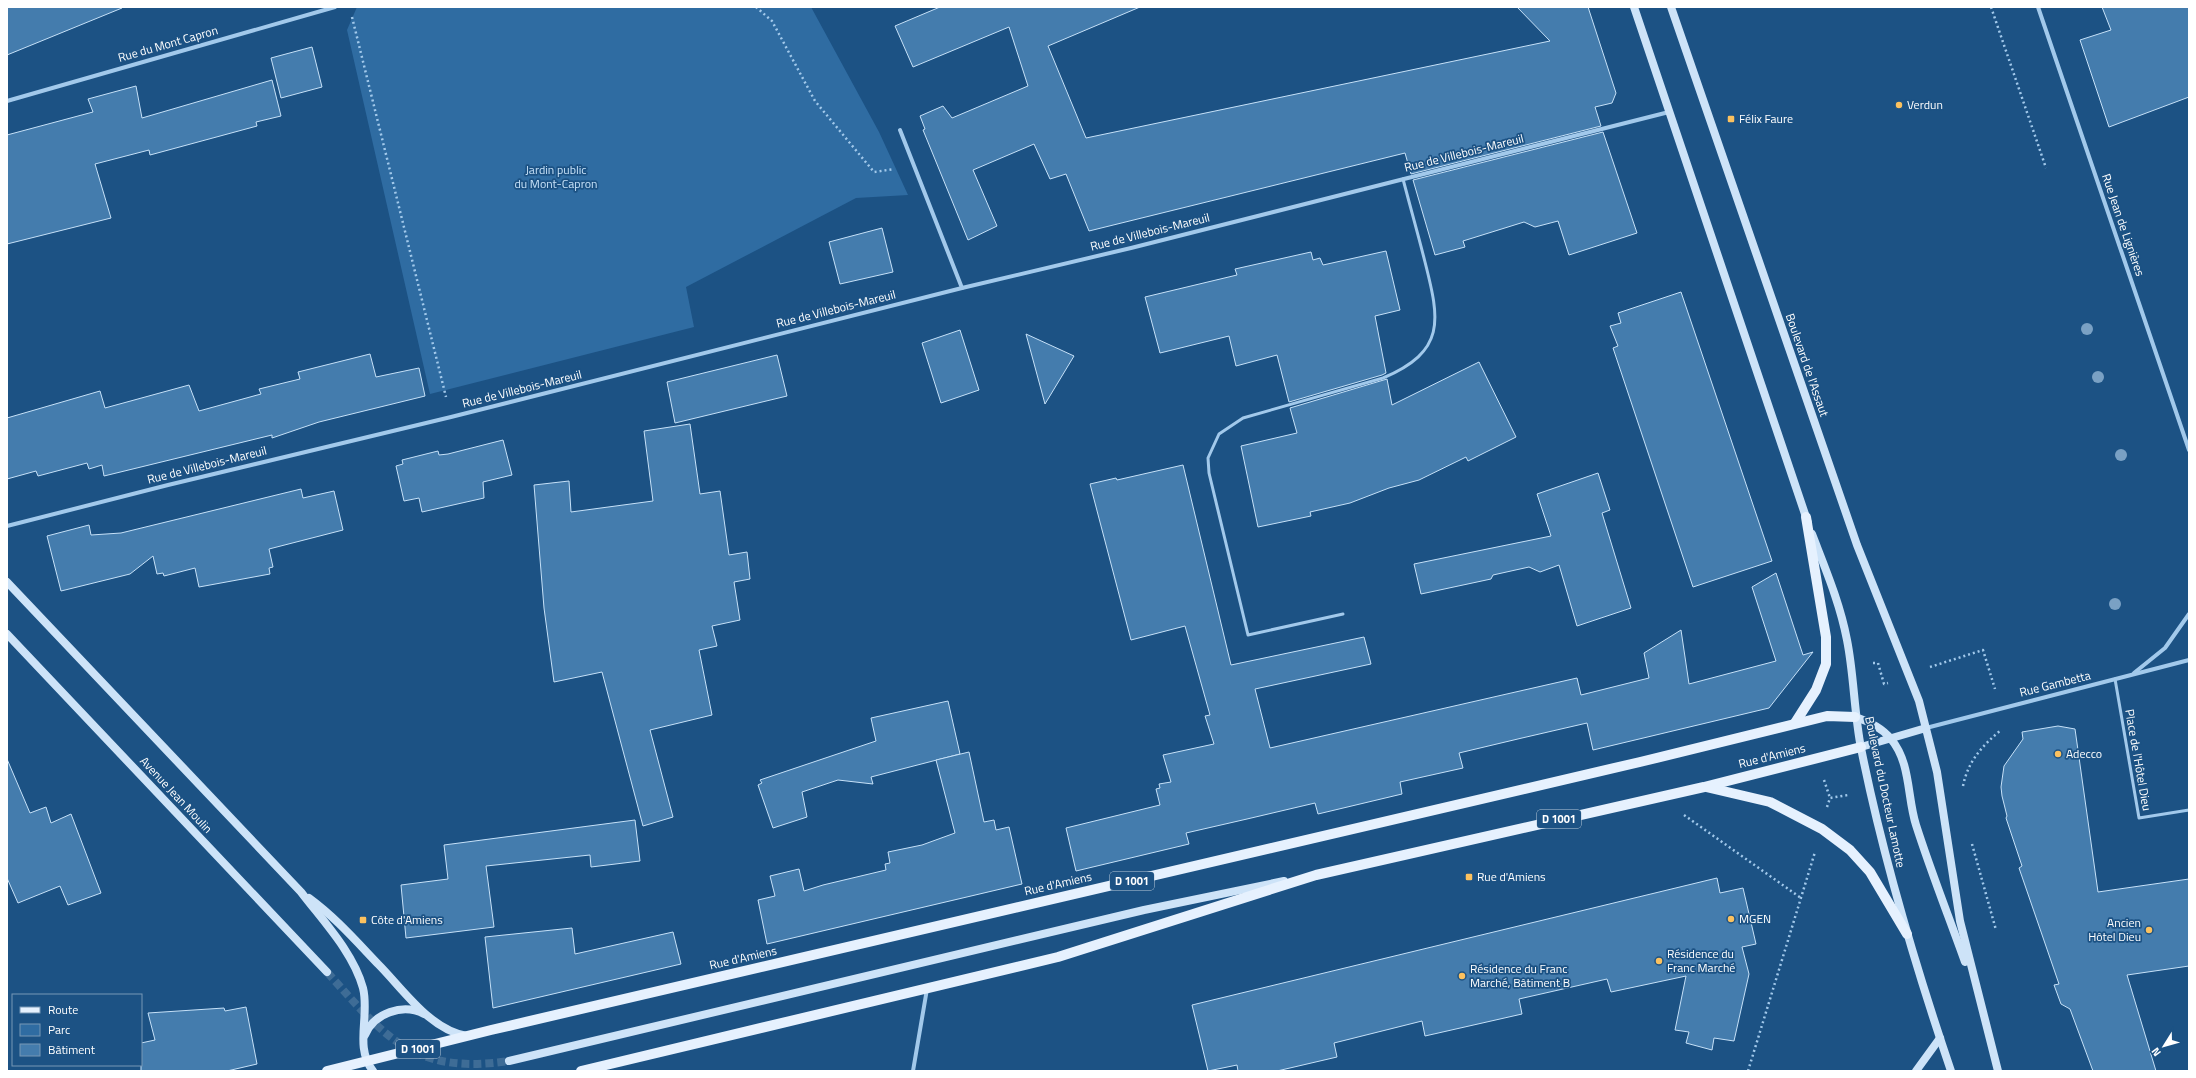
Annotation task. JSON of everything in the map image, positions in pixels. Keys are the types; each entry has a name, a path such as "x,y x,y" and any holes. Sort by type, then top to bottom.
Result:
{"main road":[{"path":"1634,7 1806,517 1825,630 1826,664 1816,690 1796,723"},
{"name":"Boulevard de l'Assaut","path":"1671,7 1857,545 1910,675 1926,728"},
{"name":"Boulevard du Docteur Lamotte","path":"1806,517 1839,605 1851,662 1856,717 1861,747 1886,857 1907,934 1951,1071"},
{"name":"Avenue Jean Moulin","path":"7,582 301,892 339,943 358,973 366,1001 363,1040 367,1061 373,1071"},
{"name":"Avenue Jean Moulin","path":"7,634 327,972"},
{"name":"D 1001","path":"1796,723 1827,716 1856,717"},
{"path":"1856,717 1874,724 1891,738 1905,769 1916,824 1981,1006"},
{"name":"Rue d'Amiens","path":"327,1071 468,1036 1625,766 1796,723"},
{"path":"1861,747 1926,728 1937,772 1960,921 1998,1071"},
{"name":"Rue d'Amiens","path":"509,1061 1136,912 1316,875 1704,787 1861,747"},
{"path":"1704,787 1770,802 1822,829 1850,850 1870,872 1907,934"},
{"name":"Rue d'Amiens","path":"581,1071 1086,949 1316,875"},
{"name":"Avenue Jean Moulin","path":"301,892 339,923 430,1017 452,1032 468,1036"},
{"path":"363,1040 366,1032 376,1020 391,1011 419,1011 430,1017"},
{"path":"1916,1071 1940,1038"}],"street":[{"name":"Rue du Mont Capron","path":"7,101 336,7"},
{"name":"Rue Jean de Lignières","path":"2038,7 2189,450"},
{"name":"Rue de Villebois-Mareuil","path":"7,526 168,485 451,417 962,288 1131,248 1669,112"},
{"path":"900,130 962,288"},
{"path":"2132,675 2165,648 2189,614"},
{"name":"Rue Gambetta","path":"1926,728 2189,660"},
{"path":"913,1071 927,988"}],"lane":[{"path":"1343,614 1248,635 1209,473 1208,458 1219,434 1243,418 1383,378 1411,364 1427,348 1434,332 1436,316 1434,296 1403,179"},
{"name":"Place de l'Hôtel Dieu","path":"2115,679 2139,818 2189,810"}],"path":[{"path":"756,7 772,21 815,101 874,172"},
{"path":"1991,7 2046,168"},
{"path":"352,15 451,417"},
{"path":"1851,662 1878,663 1884,684 1983,650 2006,726 1975,755 1966,773 1962,792"},
{"path":"1658,797 1801,898"},
{"path":"1748,1071 1822,829"}],"green space":[{"name":"Jardin public du Mont-Capron","path":"357,7 811,7 879,132 908,195 856,198 686,287 694,327 430,394 347,30"}],"building":[{"path":"7,7 121,7 122,8 7,55"},
{"path":"940,7 1140,7 1048,46 1086,138 1550,41 1517,7 1588,7 1616,93 1612,103 1595,107 1601,126 1411,174 1405,153 1089,231 1066,174 1050,179 1034,144 973,170 997,226 968,240 923,130 925,129 920,116 943,106 952,118 1028,86 1009,27 913,67 895,26"},
{"path":"2102,7 2189,7 2189,97 2109,127 2080,40 2111,30"},
{"path":"312,47 322,87 281,98 271,58"},
{"path":"272,80 281,116 256,122 257,126 150,155 149,150 95,164 111,218 7,244 7,135 93,112 88,99 136,86 142,118"},
{"path":"1603,132 1637,233 1569,255 1558,221 1535,227 1524,222 1463,241 1465,247 1435,255 1413,180"},
{"path":"882,228 893,272 840,284 829,242"},
{"path":"1386,251 1400,310 1375,316 1386,373 1382,375 1289,402 1277,355 1236,366 1229,336 1160,353 1145,297 1237,275 1235,269 1311,252 1313,260 1320,258 1323,265"},
{"path":"1681,292 1772,561 1693,587 1613,348 1618,346 1610,326 1621,323 1618,313"},
{"path":"960,330 979,390 941,403 922,343"},
{"path":"1026,334 1074,356 1045,404"},
{"path":"370,354 376,377 419,368 425,396 319,422 272,438 272,435 104,476 102,465 89,469 87,463 38,476 36,471 7,479 7,418 100,391 105,408 189,385 199,411 261,394 259,389 300,379 298,372"},
{"path":"777,355 787,396 675,423 667,382"},
{"path":"1479,362 1516,437 1468,461 1466,457 1419,480 1389,488 1350,503 1310,512 1311,516 1258,527 1241,446 1297,433 1290,408 1387,379 1392,405"},
{"path":"690,424 700,494 720,491 729,555 747,552 750,579 734,582 740,620 712,626 717,646 699,650 712,715 650,730 673,817 643,826 602,672 554,682 544,608 534,485 569,481 571,512 653,501 644,431"},
{"path":"503,440 512,475 483,482 484,498 422,512 419,498 404,501 396,466 403,464 402,460 438,451 439,455 448,454"},
{"path":"1183,465 1231,665 1364,637 1371,664 1255,689 1270,748 1577,678 1581,695 1649,678 1644,653 1681,630 1689,684 1776,661 1752,587 1776,573 1803,655 1813,652 1769,708 1593,750 1587,723 1522,738 1459,753 1463,768 1400,782 1402,794 1318,814 1315,803 1186,833 1189,844 1076,871 1066,828 1160,805 1156,789 1160,788 1159,784 1171,782 1163,755 1214,744 1205,716 1210,715 1185,626 1131,640 1090,484 1116,478 1117,480"},
{"path":"1598,473 1610,510 1602,513 1631,608 1577,626 1559,565 1540,572 1529,567 1493,575 1491,579 1421,594 1414,564 1551,536 1537,494"},
{"path":"301,489 303,498 334,491 343,530 269,549 273,567 269,568 270,574 199,587 195,568 164,576 163,573 157,574 153,556 130,574 61,591 47,536 89,525 91,535 121,533"},
{"path":"948,701 960,754 871,777 873,784 838,780 802,792 807,817 773,828 758,785 762,783 760,780 876,741 871,718"},
{"path":"2058,726 2075,729 2098,892 2189,879 2189,966 2127,975 2156,1071 2093,1071 2070,1009 2061,1004 2054,985 2059,984 2019,868 2022,866 2006,818 2007,816 2002,796 2001,787 2004,766 2023,739 2022,732"},
{"path":"969,752 984,822 994,820 996,830 1009,827 1022,884 767,944 758,900 775,896 770,876 799,869 804,891 886,870 885,864 890,863 888,852 922,845 955,833 936,760"},
{"path":"7,759 30,813 46,807 51,823 71,814 101,893 68,905 60,886 18,903 7,878"},
{"path":"635,820 640,861 591,867 590,855 486,866 494,927 406,938 401,885 448,879 444,845"},
{"path":"1717,878 1720,893 1743,888 1756,944 1742,947 1749,974 1734,1041 1714,1038 1712,1050 1686,1043 1689,1032 1675,1030 1686,976 1611,992 1607,979 1519,999 1522,1014 1425,1036 1422,1021 1334,1043 1337,1057 1277,1071 1238,1071 1237,1065 1208,1071 1192,1005"},
{"path":"572,928 575,954 673,932 681,964 493,1008 485,937"},
{"path":"246,1007 257,1064 227,1071 141,1071 142,1043 155,1040 148,1013 224,1008 225,1011"}],"tunnel":[{"path":"327,972 367,1016 385,1033 404,1046 425,1056 449,1062 476,1064 509,1061"}],"place":[{"name":"Verdun","path":"1899,105"},
{"name":"Félix Faure","path":"1731,119"},
{"name":"Adecco","path":"2058,754"},
{"name":"Rue d'Amiens","path":"1469,877"},
{"name":"MGEN","path":"1731,919"},
{"name":"Côte d'Amiens","path":"363,920"},
{"name":"Ancien Hôtel Dieu","path":"2149,930"},
{"name":"Résidence du Franc Marché","path":"1659,961"},
{"name":"Résidence du Franc Marché, Bâtiment B","path":"1462,976"}]}
